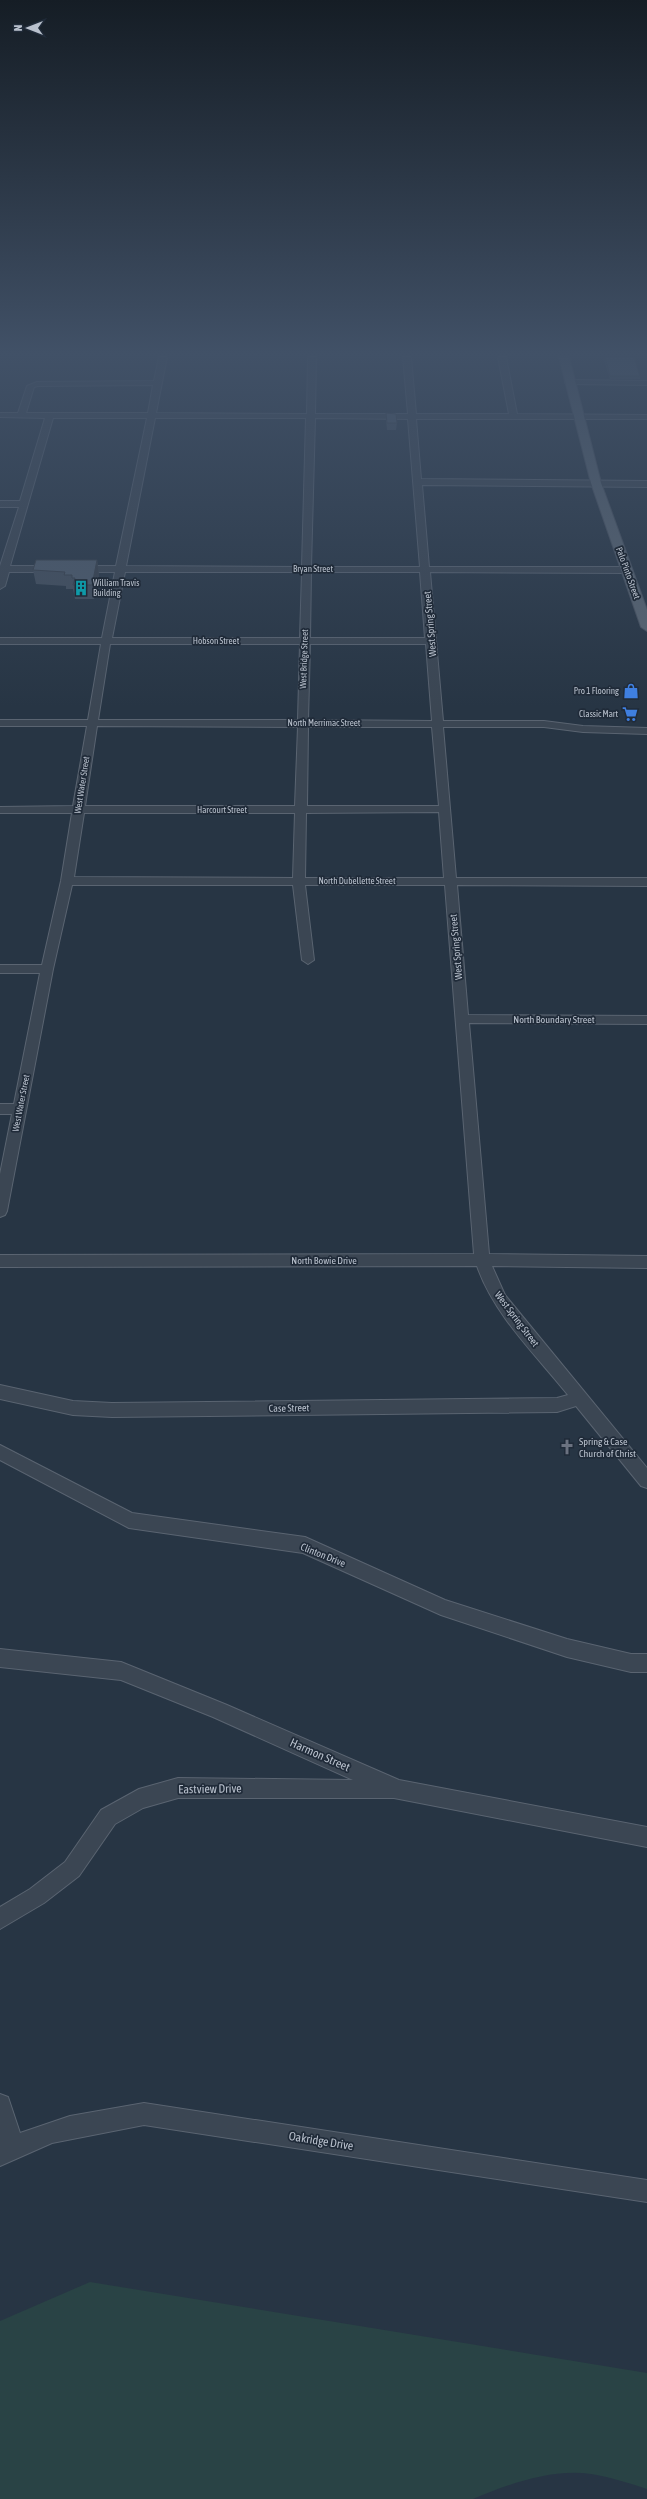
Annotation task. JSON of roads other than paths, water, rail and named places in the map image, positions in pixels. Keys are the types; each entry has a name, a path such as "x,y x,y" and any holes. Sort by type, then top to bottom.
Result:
{"main road":[{"name":"Palo Pinto Street","path":"593,474 647,627"}],"street":[{"path":"0,586 2,569 33,474"},
{"name":"West Water Street","path":"0,1212 47,969 67,881 106,641 140,474"},
{"name":"West Bridge Street","path":"308,474 299,882 308,960"},
{"name":"West Spring Street","path":"416,474 432,641 436,723 482,1260 490,1282 500,1299 647,1482"},
{"path":"417,482 647,484"},
{"path":"0,504 24,504"},
{"name":"Bryan Street","path":"2,569 626,570"},
{"name":"Hobson Street","path":"0,641 432,641"},
{"name":"North Merrimac Street","path":"0,723 544,724 583,729 647,730"},
{"name":"Harcourt Street","path":"0,810 444,809"},
{"name":"North Dubellette Street","path":"67,881 647,882"},
{"path":"0,969 47,969"},
{"name":"North Boundary Street","path":"462,1019 647,1020"},
{"path":"0,1109 19,1109"},
{"name":"North Bowie Drive","path":"0,1261 482,1260 647,1262"},
{"name":"Case Street","path":"0,1392 73,1408 112,1410 556,1405 579,1398"},
{"name":"Clinton Drive","path":"0,1452 129,1520 305,1545 442,1607 567,1648 631,1663 647,1663"},
{"name":"Harmon Street","path":"0,1658 121,1671 220,1711 398,1790 647,1837"},
{"name":"Eastview Drive","path":"0,1919 37,1896 72,1869 108,1817 139,1799 178,1788 398,1790"},
{"path":"0,2105 7,2151"},
{"name":"Oakridge Drive","path":"7,2151 66,2126 144,2114 647,2191"}],"place":[{"name":"William Travis Building","path":"81,588"},
{"name":"Pro 1 Flooring","path":"631,691"},
{"name":"Classic Mart","path":"630,714"},
{"name":"Spring & Case Church of Christ","path":"567,1447"}]}
